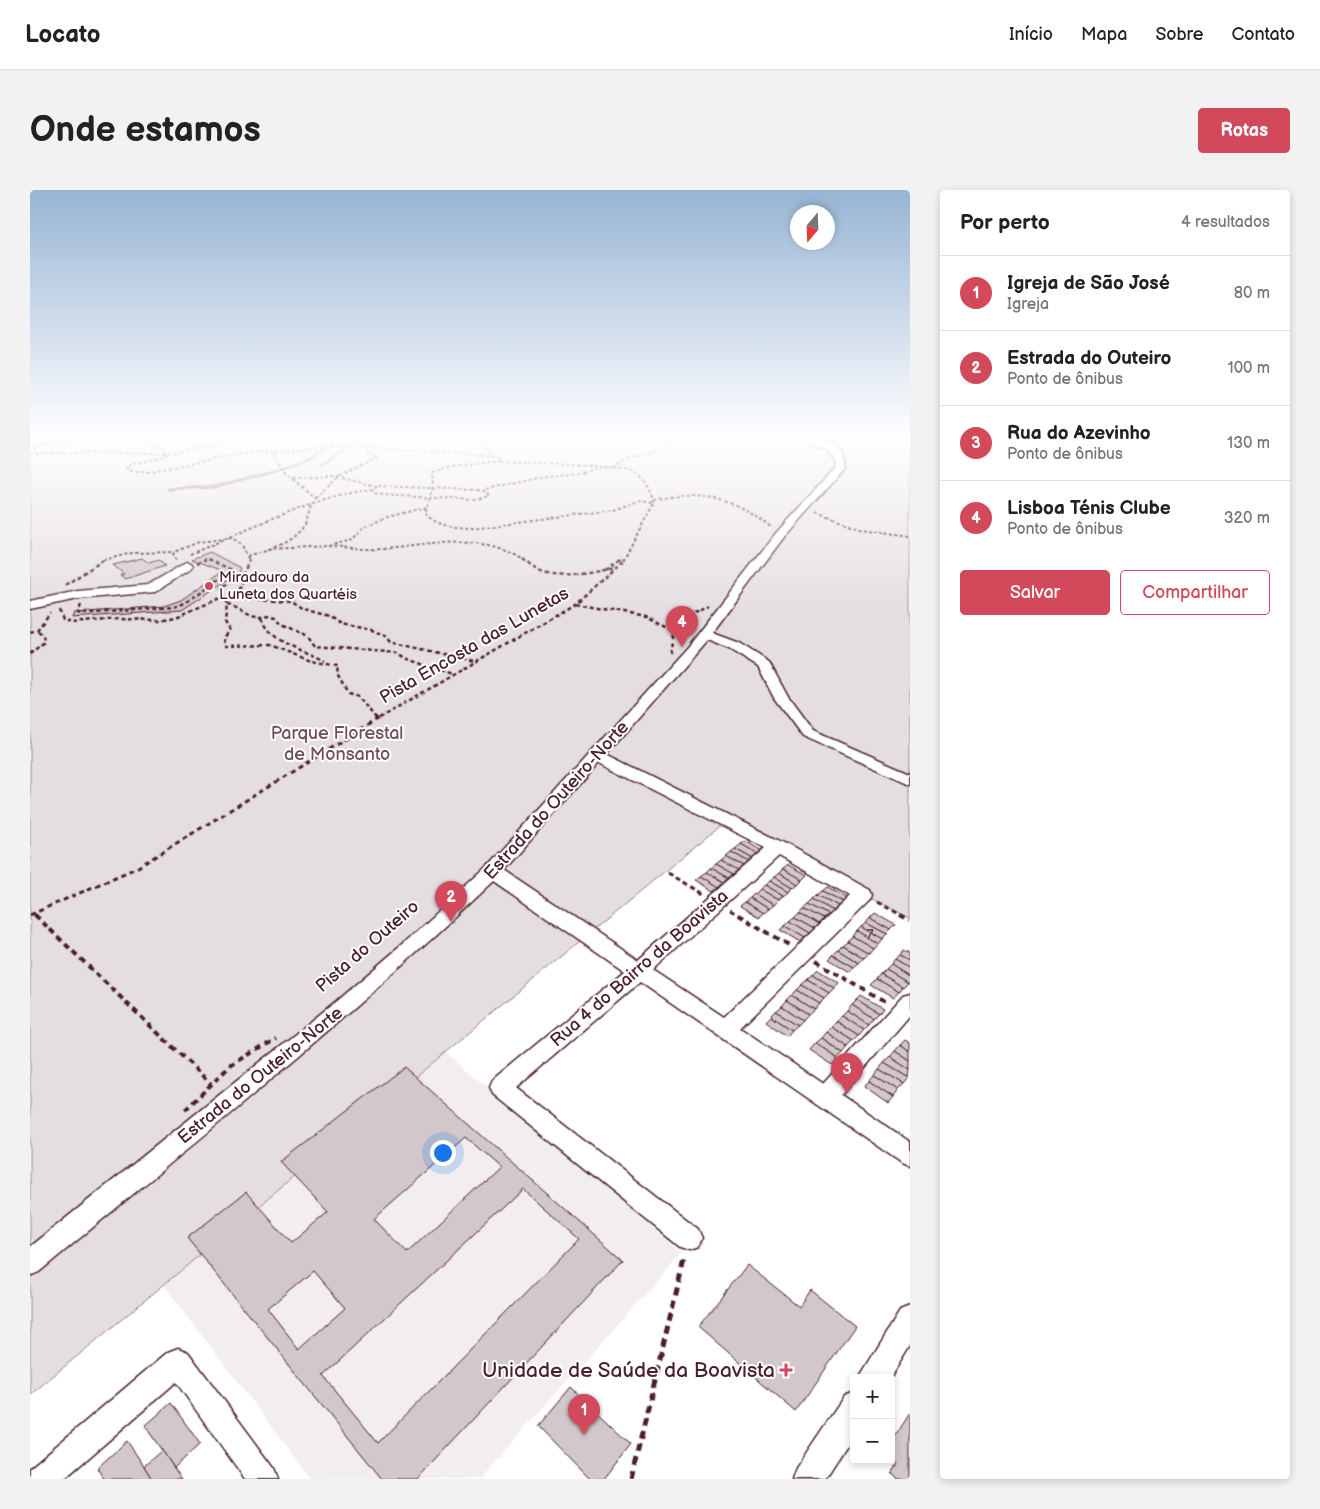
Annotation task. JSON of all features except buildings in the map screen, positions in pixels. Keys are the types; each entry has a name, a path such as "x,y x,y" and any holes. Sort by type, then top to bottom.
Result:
{"street":[{"name":"Estrada do Outeiro-Norte","path":"30,1263 341,1009 409,950 493,871 598,756 704,634 780,535 817,495"},
{"path":"30,605 78,595 151,589 187,566"},
{"path":"704,634 734,646 764,665 781,698 808,734 910,779"},
{"path":"598,756 778,848 863,895 726,1028"},
{"name":"Rua 4 do Bairro da Boavista","path":"689,1238 500,1088 640,970 778,848"},
{"path":"493,871 910,1155"},
{"path":"826,1096 910,1001"},
{"path":"876,1374 910,1321"},
{"path":"42,1479 178,1362 261,1478"},
{"path":"806,1479 850,1413"}],"path":[{"path":"312,495 315,498"},
{"path":"248,556 268,549 298,534 308,516 309,506 318,495"},
{"path":"206,549 309,506 341,495"},
{"path":"380,495 480,500 488,495"},
{"path":"429,495 428,507 425,513 431,520 449,527 471,528 613,510 639,501 654,501 678,495"},
{"path":"652,495 654,501"},
{"path":"682,495 719,497 736,503 759,516 780,535"},
{"name":"Pista Encosta das Lunetas","path":"31,914 138,867 377,718 575,604 626,558 654,501"},
{"path":"328,546 352,540 364,527 387,517 428,507"},
{"path":"805,508 862,530 910,536"},
{"path":"64,585 88,572 96,563 108,558 132,553 174,552 199,542 232,538 242,545 250,558 248,567 221,588 227,605 225,622 230,630 224,638 225,646 234,648 247,643 262,644 298,653 313,662 327,662"},
{"path":"268,549 328,546 380,549 436,543 470,543 503,549 516,554 539,571 552,574 578,574 615,568"},
{"path":"174,552 173,556 175,559"},
{"path":"605,570 620,559 626,558"},
{"path":"238,575 243,578 239,588 242,598 291,601 303,609 329,616 340,624 372,630 386,636 391,642 475,661"},
{"path":"30,632 38,630 51,612 63,605 58,612 63,620 71,623 118,619 159,620 176,617 223,597"},
{"path":"575,604 646,617 674,630 672,650 667,658"},
{"path":"227,605 238,607 245,614 253,618 262,618 268,615 276,617 282,624 308,636 315,646 398,653 408,659 452,674"},
{"path":"262,618 263,624 281,640 301,651 315,654 327,662 338,666 337,674 348,694 358,697 377,718"},
{"path":"30,654 44,642 43,635 38,630"},
{"path":"863,895 910,920"},
{"path":"31,914 211,1084"},
{"path":"178,1118 230,1066 280,1035"},
{"path":"632,1479 689,1238"}],"shaded area":[{"path":"433,1041 682,1253 479,1479 310,1479 149,1265"}],"green space":[{"name":"Parque Florestal de Monsanto","path":"30,495 910,495 910,918 722,824 30,1395"}],"place":[{"name":"Miradouro da Luneta dos Quartéis","path":"209,586"},
{"name":"Lisboa Ténis Clube","path":"682,647"},
{"name":"Estrada do Outeiro","path":"451,922"},
{"name":"Rua do Azevinho","path":"847,1094"},
{"name":"Unidade de Saúde da Boavista","path":"786,1370"},
{"name":"Igreja de São José","path":"584,1435"}]}
